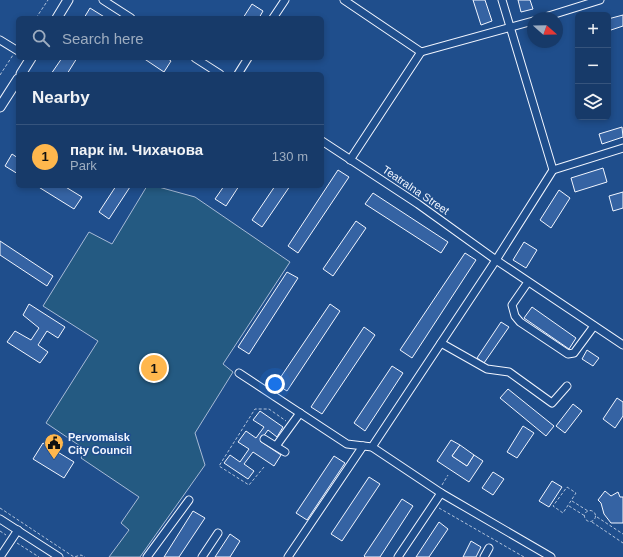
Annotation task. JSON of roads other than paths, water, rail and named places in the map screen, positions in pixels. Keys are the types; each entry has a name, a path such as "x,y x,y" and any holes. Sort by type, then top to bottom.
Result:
{"main road":[{"path":"58,16 68,0"},
{"path":"22,72 29,60"},
{"path":"0,107 16,82"}],"street":[{"path":"103,0 128,16"},
{"path":"274,16 285,0"},
{"path":"344,0 421,52"},
{"path":"502,0 553,170"},
{"path":"561,12 600,0"},
{"path":"350,160 421,52 527,23"},
{"path":"0,40 16,50"},
{"path":"198,60 217,72"},
{"path":"239,72 247,60"},
{"name":"Teatralna Street","path":"324,142 418,204 496,260 623,345"},
{"path":"372,447 496,260 553,170 623,148"},
{"path":"528,282 512,305 515,316 520,322 568,354 574,353 594,326"},
{"path":"441,343 487,369 509,372 552,403 567,386"},
{"path":"239,373 347,444 372,447 440,491 551,557"},
{"path":"276,446 300,413"},
{"path":"264,439 285,452"},
{"path":"288,557 363,446"},
{"path":"398,557 440,491"},
{"path":"147,557 189,500"},
{"path":"0,519 60,557"},
{"path":"0,557 18,530"},
{"path":"202,557 218,533"},
{"path":"484,557 489,548"}],"place":[{"name":"парк ім. Чихачова","path":"154,368"},
{"name":"Pervomaisk City Council","path":"54,460"}]}
